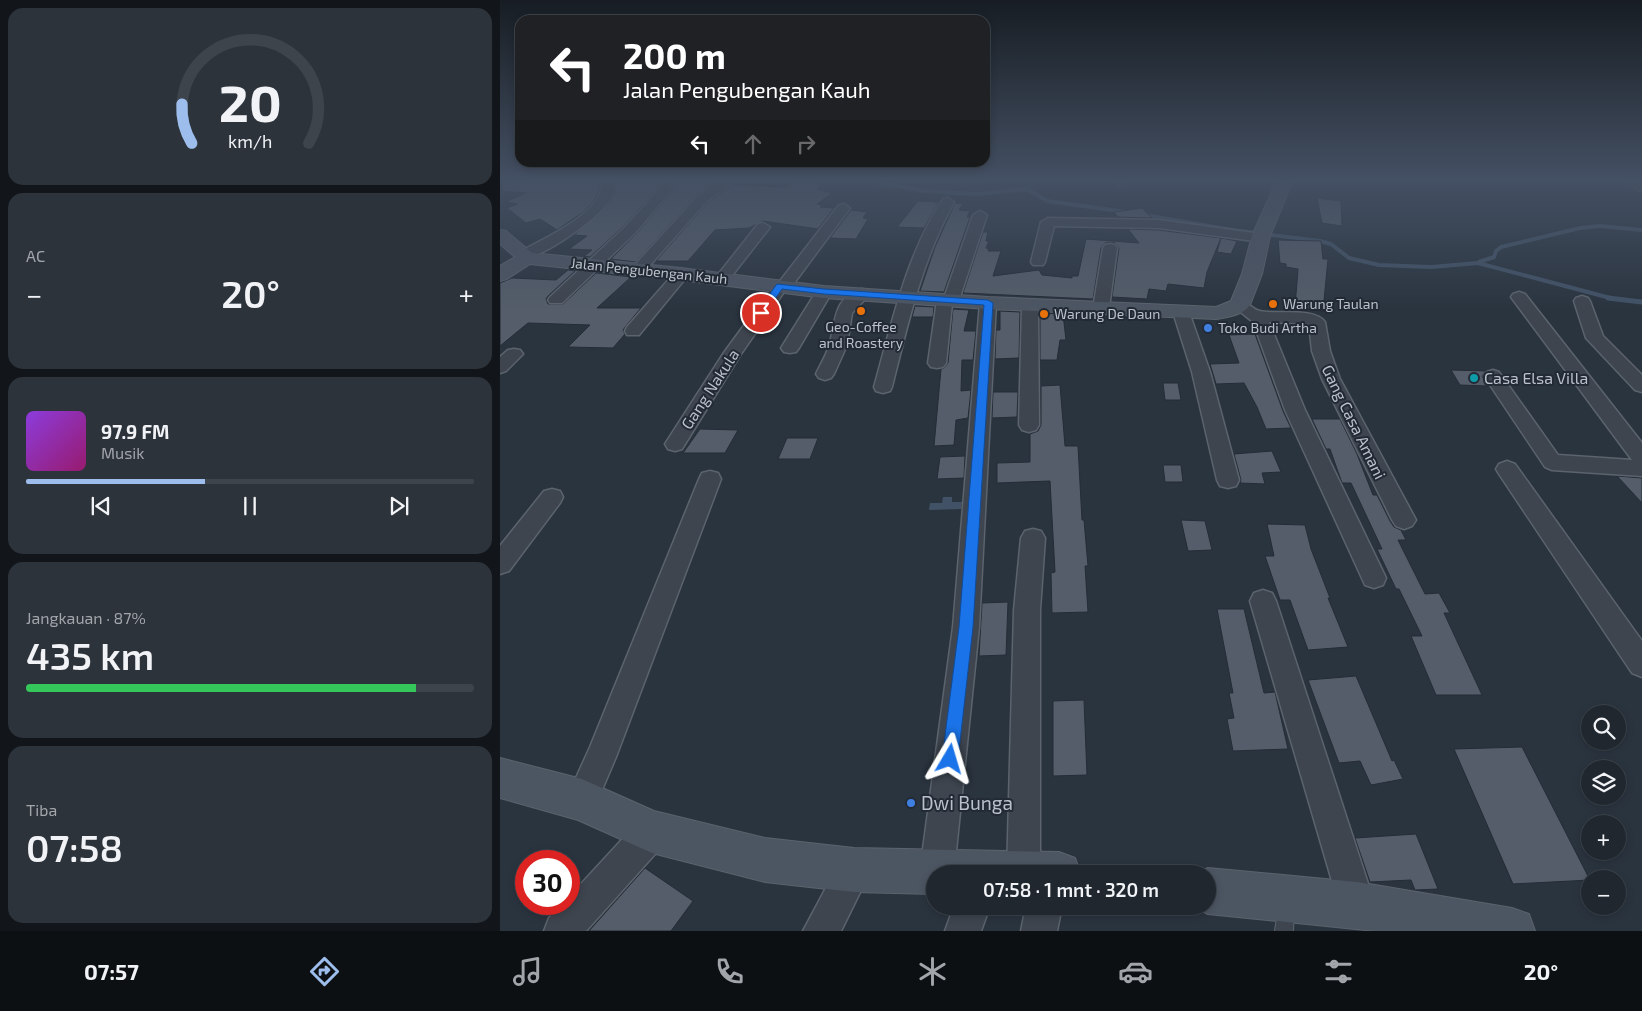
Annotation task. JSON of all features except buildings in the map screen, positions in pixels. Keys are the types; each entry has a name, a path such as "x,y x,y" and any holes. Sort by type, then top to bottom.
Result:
{"street":[{"path":"500,276 525,256 577,223"},
{"path":"556,300 636,223"},
{"path":"639,269 679,223"},
{"name":"Gang Nakula","path":"675,444 732,354 782,286 832,223"},
{"path":"883,387 907,297 936,223"},
{"path":"937,363 948,300 977,223"},
{"path":"1038,262 1048,223"},
{"path":"1128,223 1159,224 1262,235"},
{"path":"1267,223 1262,235 1252,274 1248,310 1260,320 1295,410 1374,578"},
{"path":"722,279 763,227"},
{"path":"500,235 525,256"},
{"path":"1101,308 1110,248"},
{"name":"Jalan Pengubengan Kauh","path":"525,256 824,292 988,303 1181,312 1216,313 1229,310 1248,310"},
{"path":"633,332 682,274"},
{"path":"790,348 824,292"},
{"path":"825,374 839,344 841,319 844,310 862,294"},
{"path":"1518,297 1642,458"},
{"path":"1582,301 1596,338 1642,386"},
{"path":"938,865 966,627 988,303"},
{"path":"1029,425 1030,304"},
{"name":"Gang Casa Amani","path":"1248,310 1311,319 1317,322 1321,351 1331,379 1404,520"},
{"path":"1181,312 1201,372 1228,480"},
{"path":"500,367 514,354"},
{"path":"1493,376 1552,462 1642,468"},
{"path":"1507,468 1642,664"},
{"path":"582,800 601,757 710,479"},
{"path":"500,564 552,497"},
{"path":"1021,865 1027,610 1033,538"},
{"path":"1262,601 1357,905"},
{"path":"500,778 582,800 652,832 765,860 854,870 926,872"},
{"path":"562,931 652,832"},
{"path":"821,931 854,870"},
{"path":"1216,893 1286,915 1357,905 1413,923 1512,931"},
{"path":"963,931 982,915"},
{"path":"1033,915 1039,931"}],"water":[{"path":"943,497 952,497 952,502 962,502 961,509 929,510 930,503 942,503"}],"waterway":[{"path":"1195,223 1320,241 1331,244 1349,258 1379,265 1431,267 1478,263 1612,298"},
{"path":"1479,262 1494,257 1496,251 1501,247 1580,228 1600,226 1642,230"},
{"path":"1608,298 1612,298"},
{"path":"1612,298 1642,302"}],"place":[{"name":"Warung Taulan","path":"1273,304"},
{"name":"Geo-Coffee and Roastery","path":"861,311"},
{"name":"Warung De Daun","path":"1044,314"},
{"name":"Toko Budi Artha","path":"1208,328"},
{"name":"Casa Elsa Villa","path":"1474,378"},
{"name":"Dwi Bunga","path":"911,803"}],"route":[{"path":"761,313 780,286 824,292 988,303 966,627 950,759"}]}
